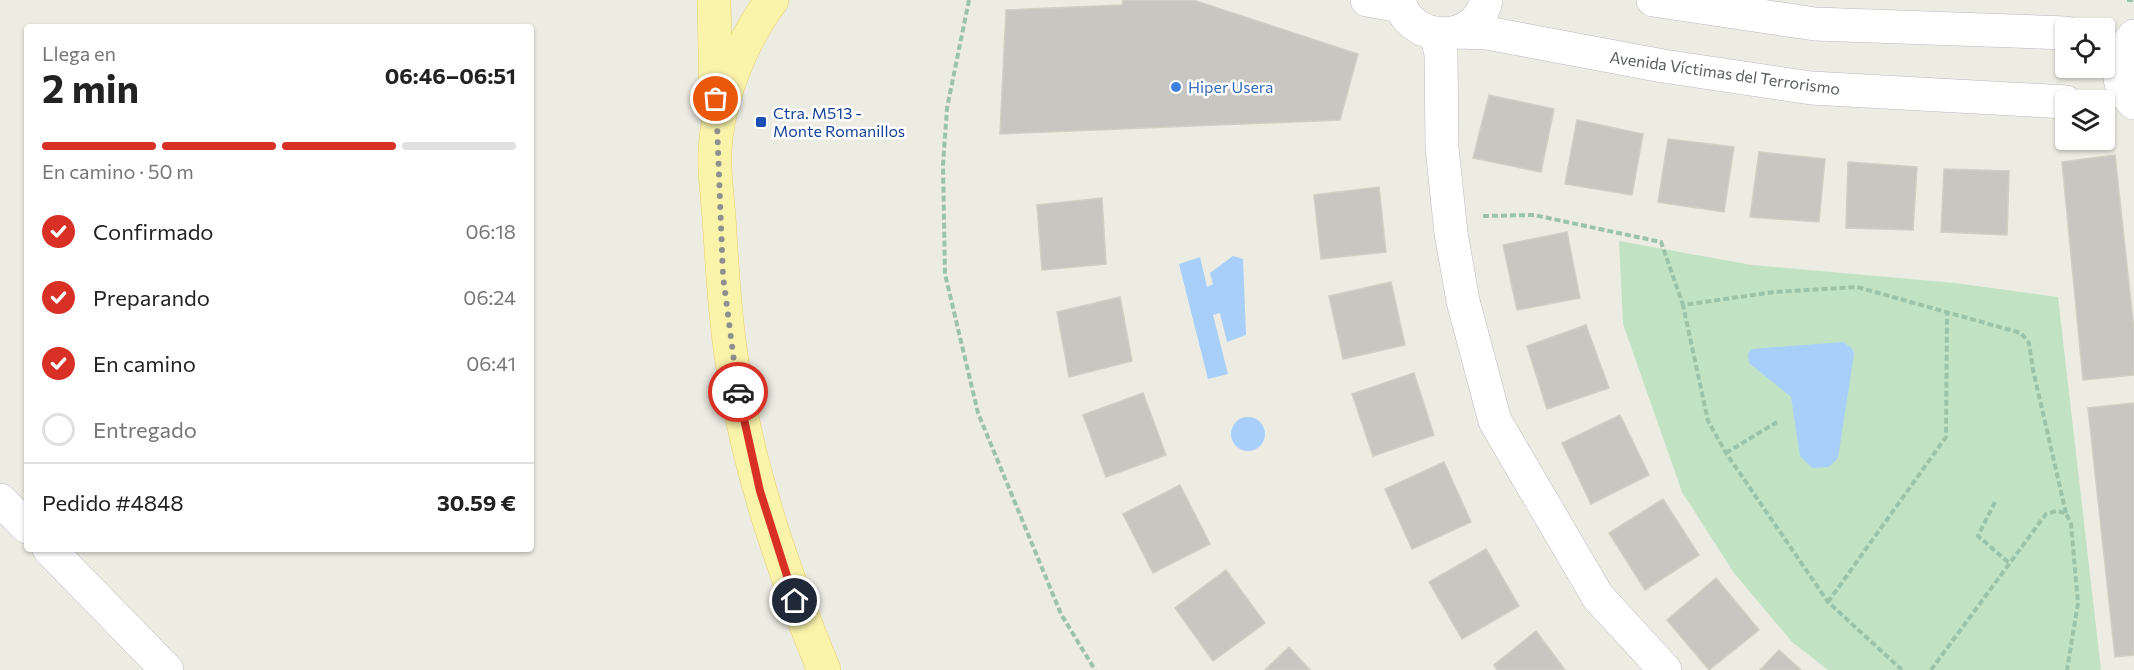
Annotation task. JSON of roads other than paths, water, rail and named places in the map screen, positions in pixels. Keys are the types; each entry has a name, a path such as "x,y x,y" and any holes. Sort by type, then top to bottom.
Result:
{"main road":[{"path":"714,0 716,139 723,276 734,375 760,491 795,601 824,670"},
{"path":"716,139 726,97 742,53 762,13 772,0"}],"street":[{"path":"1367,0 1400,3 1414,25 1447,33 1479,16 1486,0"},
{"path":"1653,0 1815,24 2055,33"},
{"path":"1447,33 1441,53 1442,148 1450,233 1463,301 1495,422 1599,597 1665,670"},
{"name":"Avenida Víctimas del Terrorismo","path":"1447,33 1487,33 1663,66 1810,88 2055,101"},
{"path":"2115,34 2134,35"},
{"path":"2123,102 2123,88 2119,74 2120,59 2125,46 2134,35"},
{"path":"0,500 24,524"},
{"path":"52,552 167,670"}],"water":[{"path":"1233,256 1243,259 1246,335 1227,342 1220,313 1213,315 1228,374 1208,379 1179,264 1200,257 1207,287 1213,284 1210,273"},
{"path":"1843,342 1852,348 1854,354 1838,458 1829,467 1812,468 1800,456 1791,397 1749,363 1748,354 1751,349"},
{"path":"1248,417 1260,422 1265,434 1260,446 1248,451 1236,446 1231,434 1236,422"}],"place":[{"name":"Hiper Usera","path":"1176,87"},
{"name":"Ctra. M513 - Monte Romanillos","path":"761,122"}]}
